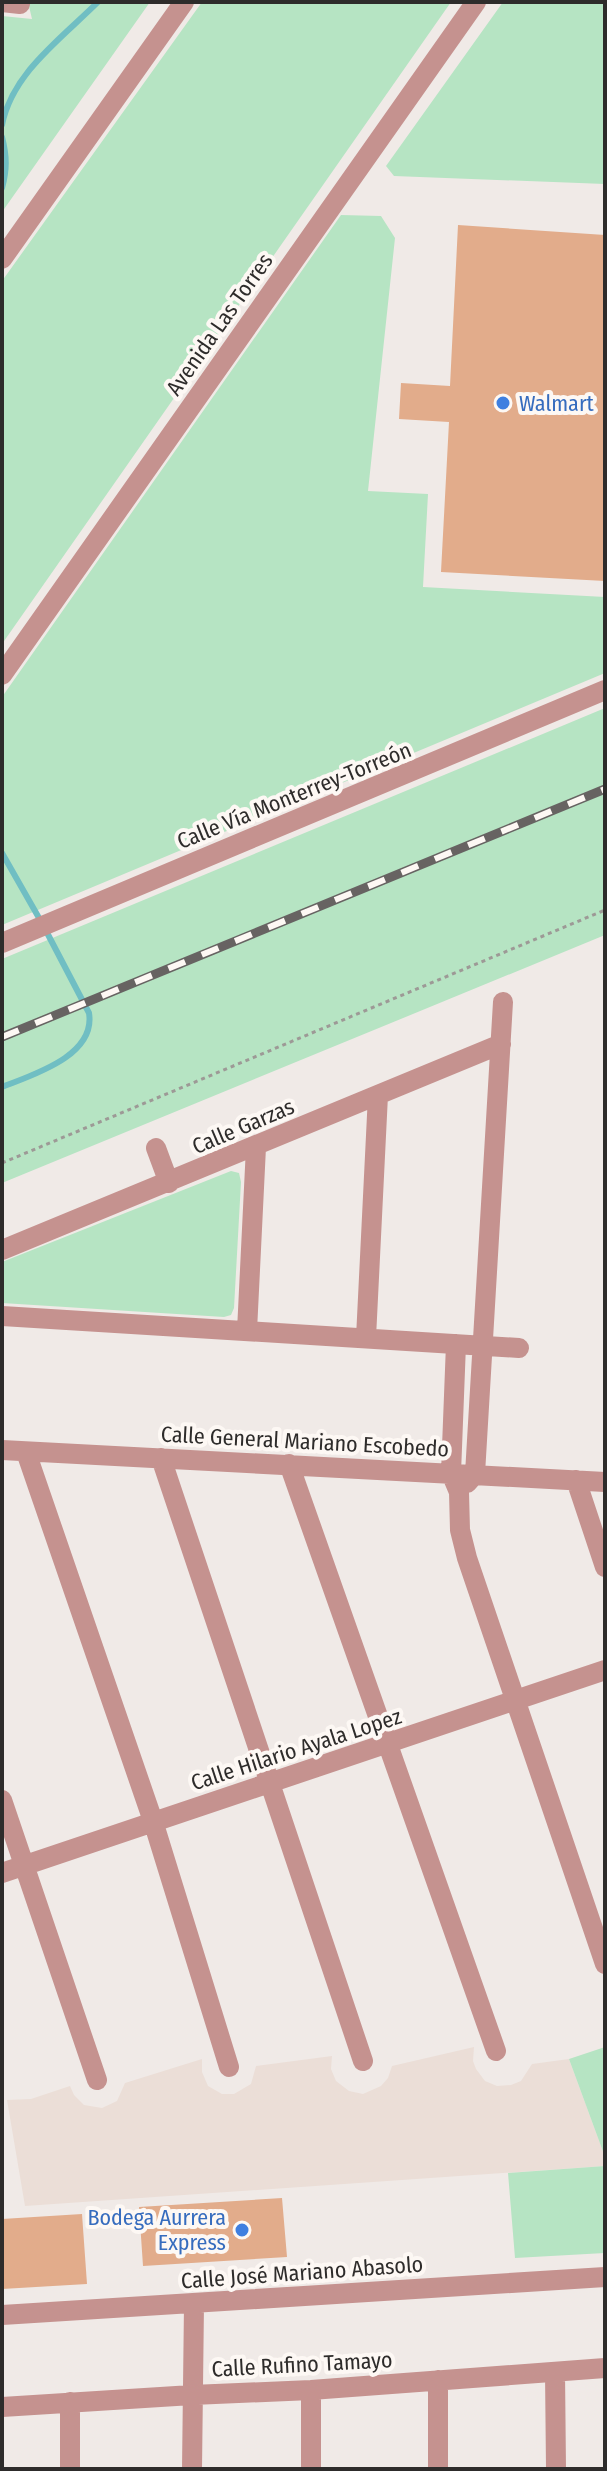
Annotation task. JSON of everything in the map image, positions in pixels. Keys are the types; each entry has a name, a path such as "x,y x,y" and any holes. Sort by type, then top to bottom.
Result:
{"street":[{"path":"2,259 184,2"},
{"name":"Avenida Las Torres","path":"2,675 476,2"},
{"name":"Calle Vía Monterrey-Torreón","path":"2,943 605,690"},
{"path":"475,1474 503,1002"},
{"name":"Calle Garzas","path":"2,1250 501,1044"},
{"path":"366,1338 378,1095"},
{"path":"247,1331 256,1147"},
{"path":"156,1148 169,1183"},
{"path":"2,1316 519,1348"},
{"path":"456,1344 455,1483 460,1530 605,1964"},
{"name":"Calle General Mariano Escobedo","path":"2,1450 289,1464 455,1483 475,1474 605,1482"},
{"path":"26,1452 153,1821 229,2067"},
{"path":"161,1458 363,2061"},
{"path":"289,1464 496,2051"},
{"path":"576,1480 605,1567"},
{"name":"Calle Hilario Ayala Lopez","path":"2,1873 605,1670"},
{"path":"2,1800 97,2080"},
{"name":"Calle José Mariano Abasolo","path":"2,2315 605,2277"},
{"path":"192,2469 194,2304"},
{"name":"Calle Rufino Tamayo","path":"2,2407 311,2390 605,2368"},
{"path":"555,2372 556,2469"},
{"path":"438,2380 438,2469"},
{"path":"311,2390 311,2469"},
{"path":"70,2402 70,2469"}],"path":[{"path":"2,1163 605,910"}],"shaded area":[{"path":"474,2047 476,2069 485,2081 497,2086 521,2081 532,2064 569,2059 605,2157 605,2166 25,2206 7,2100 31,2099 70,2086 84,2105 102,2108 117,2101 125,2083 202,2059 202,2072 208,2086 222,2094 234,2094 251,2084 256,2066 332,2056 331,2069 336,2081 349,2091 363,2094 381,2086 392,2066"}],"green space":[{"path":"28,2 150,2 2,212 2,16 32,19"},
{"path":"202,2 451,2 2,644 2,281"},
{"path":"503,2 605,2 605,184 394,176 386,166"},
{"path":"341,215 381,216 395,238 368,491 428,494 423,587 605,597 605,673 2,925 2,697"},
{"path":"605,708 605,935 2,1183 2,959"},
{"path":"231,1171 239,1173 241,1182 234,1308 231,1315 2,1303 2,1262"},
{"path":"605,2047 605,2157 569,2059"},
{"path":"605,2166 605,2253 515,2258 508,2173"}],"building":[{"name":"Walmart","path":"458,225 605,235 605,581 441,572 449,422 399,419 401,383 450,386"},
{"path":"282,2198 287,2257 143,2266 139,2207"},
{"path":"82,2214 87,2284 2,2289 2,2219"}],"waterway":[{"path":"2,125 16,89 27,73 98,2"},
{"path":"2,137 6,163 2,188"},
{"path":"2,853 89,1013 89,1028 83,1041 72,1052 45,1070 2,1087"}],"railway":[{"path":"2,1037 605,789"}],"place":[{"name":"Walmart","path":"503,403"},
{"name":"Bodega Aurrera Express","path":"242,2230"}]}
